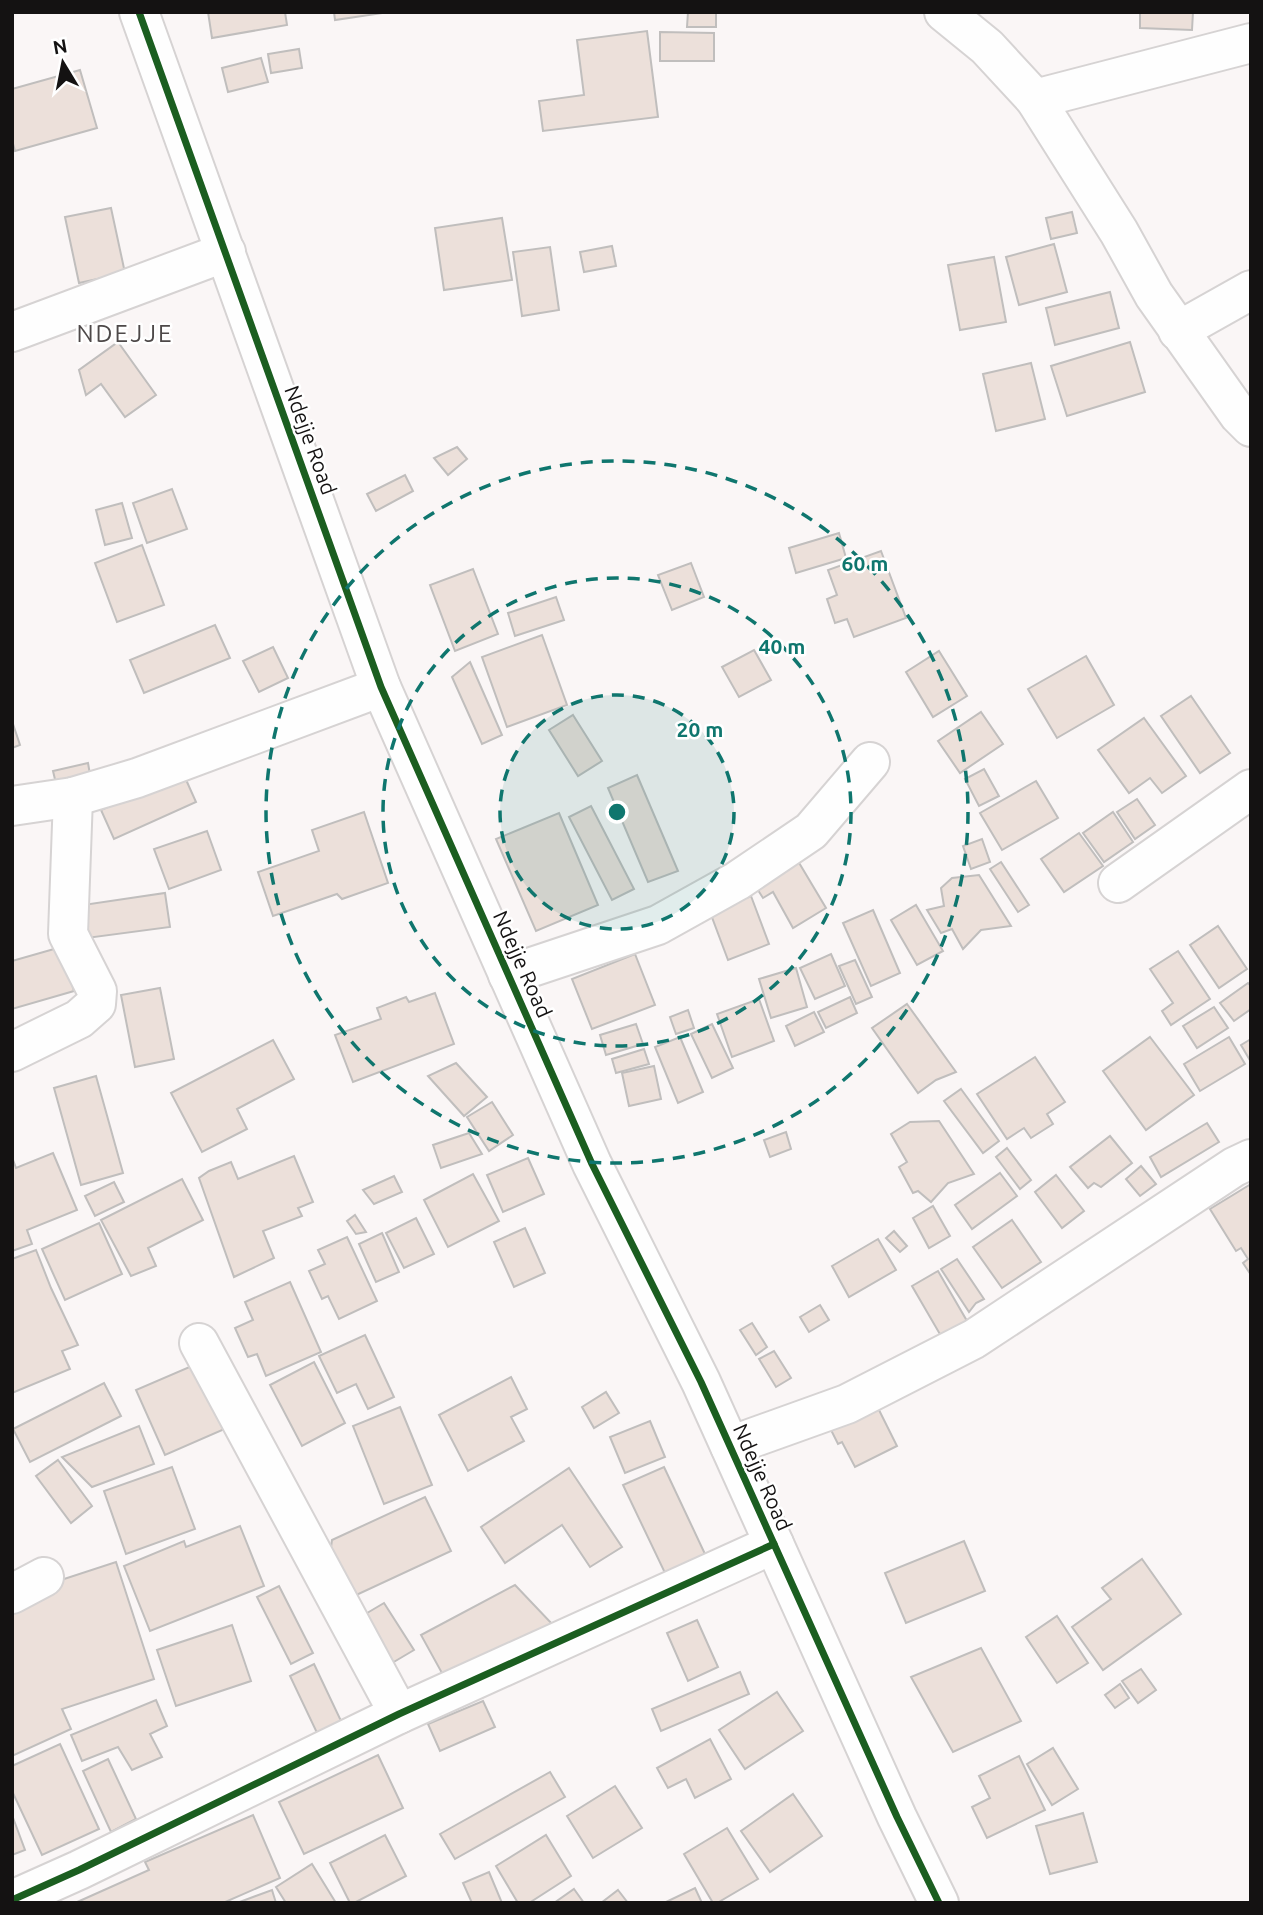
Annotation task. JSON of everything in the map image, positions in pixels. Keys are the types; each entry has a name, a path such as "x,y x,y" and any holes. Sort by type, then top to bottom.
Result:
{"street":[{"name":"Ndejje Road","path":"139,12 381,687 592,1164 701,1382 897,1817 939,1903"},
{"path":"944,12 987,47 1035,99 1119,232 1154,295 1239,415 1251,427"},
{"path":"1035,99 1251,43"},
{"path":"12,332 226,252"},
{"path":"1178,331 1251,290"},
{"path":"12,806 73,797 136,778 381,687"},
{"path":"508,975 657,925 737,881 811,831 870,762"},
{"path":"1118,883 1251,789"},
{"path":"12,1052 79,1019 96,1004 97,991 68,933 73,797"},
{"path":"730,1446 847,1404 974,1339 1234,1167 1251,1159"},
{"path":"198,1343 399,1714"},
{"path":"12,1900 399,1714 774,1544"}],"building":[{"path":"208,12 285,12 287,25 212,38"},
{"path":"334,12 383,12 383,13 335,20"},
{"path":"688,12 716,12 716,27 687,27"},
{"path":"1140,12 1193,12 1192,30 1140,28"},
{"path":"647,31 658,117 543,131 539,101 584,95 577,40"},
{"path":"660,32 714,33 714,61 660,61"},
{"path":"299,49 302,68 271,73 268,54"},
{"path":"261,58 268,82 228,92 222,68"},
{"path":"80,70 97,128 15,151 12,140 12,89"},
{"path":"111,208 125,273 79,283 65,217"},
{"path":"1072,212 1077,233 1051,239 1046,218"},
{"path":"502,218 512,280 444,290 435,228"},
{"path":"1054,244 1067,292 1019,305 1006,257"},
{"path":"612,246 616,266 584,272 580,252"},
{"path":"550,247 559,310 522,316 513,252"},
{"path":"994,257 1006,322 960,330 948,265"},
{"path":"1110,292 1119,328 1055,345 1046,308"},
{"path":"118,342 156,395 125,417 101,384 86,395 79,370"},
{"path":"1130,342 1145,392 1067,416 1051,366"},
{"path":"1031,363 1045,419 996,431 983,374"},
{"path":"457,447 467,459 448,475 434,458"},
{"path":"405,475 413,491 376,511 367,494"},
{"path":"172,489 187,529 147,543 133,503"},
{"path":"122,503 132,538 105,545 96,510"},
{"path":"839,533 846,558 796,573 789,548"},
{"path":"142,545 164,605 117,622 95,563"},
{"path":"881,551 906,618 854,637 847,619 835,623 827,599 837,595 828,570"},
{"path":"691,563 704,597 672,610 658,575"},
{"path":"473,569 498,634 455,651 430,585"},
{"path":"556,597 564,620 515,636 508,613"},
{"path":"215,625 230,658 144,693 130,660"},
{"path":"542,635 567,705 507,727 482,657"},
{"path":"273,647 288,678 259,692 243,661"},
{"path":"754,650 771,680 739,697 722,667"},
{"path":"939,651 967,696 933,717 906,672"},
{"path":"1086,656 1114,705 1057,738 1028,689"},
{"path":"470,662 502,735 482,744 452,677"},
{"path":"1191,696 1230,753 1200,773 1161,716"},
{"path":"981,712 1003,744 960,773 938,741"},
{"path":"573,715 602,761 578,776 549,730"},
{"path":"1144,718 1186,776 1162,793 1150,778 1129,793 1098,750"},
{"path":"12,721 20,745 12,748"},
{"path":"88,763 92,786 58,792 53,771"},
{"path":"984,769 999,796 979,806 965,779"},
{"path":"183,773 196,802 114,839 101,810"},
{"path":"637,775 678,871 648,882 608,788"},
{"path":"1036,781 1058,818 1002,850 980,813"},
{"path":"1137,799 1155,825 1135,839 1117,812"},
{"path":"591,806 634,889 612,900 569,817"},
{"path":"364,812 388,883 342,899 337,894 273,916 258,872 319,851 312,830"},
{"path":"1113,812 1133,842 1104,862 1083,833"},
{"path":"559,813 598,905 536,931 496,839"},
{"path":"207,831 221,870 169,889 154,849"},
{"path":"1079,833 1103,866 1064,892 1041,859"},
{"path":"982,839 990,862 971,869 963,846"},
{"path":"792,851 826,908 793,928 773,892 763,898 749,876"},
{"path":"1001,862 1029,905 1018,912 990,869"},
{"path":"979,875 1011,926 981,930 963,949 952,929 941,933 927,910 944,906 941,888 952,878"},
{"path":"165,893 170,927 87,938 83,905"},
{"path":"751,896 769,944 728,960 710,912"},
{"path":"916,905 943,951 917,965 891,920"},
{"path":"873,910 900,973 871,986 843,923"},
{"path":"1218,926 1247,969 1219,988 1190,945"},
{"path":"61,947 74,991 12,1009 12,961"},
{"path":"1178,951 1210,999 1171,1025 1162,1011 1173,1003 1150,969"},
{"path":"635,954 655,1005 592,1029 572,979"},
{"path":"831,954 845,986 815,999 800,968"},
{"path":"855,960 872,997 856,1004 839,966"},
{"path":"796,968 807,1007 771,1018 759,979"},
{"path":"1248,983 1251,986 1251,1009 1234,1021 1220,1003"},
{"path":"160,988 174,1059 135,1067 121,995"},
{"path":"435,993 454,1044 353,1082 335,1035 381,1019 377,1008 406,997 409,1002"},
{"path":"850,997 857,1013 826,1028 818,1012"},
{"path":"759,999 774,1041 732,1057 717,1014"},
{"path":"907,1004 956,1072 936,1080 918,1093 872,1028"},
{"path":"1214,1007 1228,1028 1197,1048 1183,1026"},
{"path":"688,1010 694,1028 676,1034 670,1017"},
{"path":"814,1012 824,1032 795,1046 786,1026"},
{"path":"636,1024 643,1044 606,1055 600,1035"},
{"path":"712,1024 733,1068 712,1078 691,1034"},
{"path":"680,1037 703,1092 678,1103 655,1047"},
{"path":"1150,1037 1194,1095 1146,1130 1103,1071"},
{"path":"1229,1037 1245,1064 1200,1091 1184,1064"},
{"path":"1251,1039 1251,1062 1241,1045"},
{"path":"273,1040 294,1079 237,1109 247,1129 202,1152 171,1093"},
{"path":"644,1049 649,1064 616,1073 612,1059"},
{"path":"1035,1057 1065,1102 1047,1114 1053,1124 1031,1138 1024,1128 1007,1139 977,1094"},
{"path":"456,1063 487,1097 464,1116 428,1076"},
{"path":"654,1066 661,1099 629,1106 622,1073"},
{"path":"96,1076 123,1173 81,1185 54,1088"},
{"path":"961,1089 999,1141 983,1153 944,1101"},
{"path":"492,1102 513,1135 489,1151 467,1117"},
{"path":"939,1121 974,1174 948,1183 931,1202 918,1191 913,1193 899,1167 907,1162 891,1134 910,1122"},
{"path":"1207,1123 1219,1142 1161,1177 1150,1157"},
{"path":"786,1132 791,1149 770,1157 764,1140"},
{"path":"469,1133 482,1154 441,1168 433,1145"},
{"path":"1110,1136 1132,1163 1101,1187 1094,1183 1088,1188 1070,1167"},
{"path":"1007,1148 1031,1180 1020,1189 996,1157"},
{"path":"53,1153 77,1210 27,1230 32,1244 12,1251 12,1157 16,1168"},
{"path":"294,1156 313,1202 298,1208 302,1216 263,1231 274,1258 234,1277 199,1178 231,1162 238,1179"},
{"path":"528,1158 544,1194 503,1212 487,1175"},
{"path":"1141,1166 1156,1184 1140,1196 1126,1179"},
{"path":"1000,1173 1017,1196 972,1229 955,1205"},
{"path":"473,1174 499,1221 448,1247 424,1200"},
{"path":"1056,1175 1084,1211 1062,1228 1035,1192"},
{"path":"394,1176 402,1192 374,1204 363,1190"},
{"path":"182,1179 203,1220 148,1248 156,1266 131,1276 101,1220"},
{"path":"114,1182 124,1202 95,1216 85,1196"},
{"path":"1251,1184 1251,1275 1243,1263 1248,1259 1241,1248 1236,1251 1210,1209"},
{"path":"933,1206 950,1236 929,1248 913,1218"},
{"path":"355,1215 366,1232 356,1234 347,1221"},
{"path":"416,1218 434,1254 404,1268 386,1233"},
{"path":"1012,1220 1041,1262 1002,1288 973,1247"},
{"path":"99,1223 122,1274 65,1300 42,1249"},
{"path":"525,1228 545,1273 514,1287 494,1242"},
{"path":"894,1231 907,1246 900,1252 886,1238"},
{"path":"382,1233 399,1272 376,1282 359,1244"},
{"path":"347,1237 377,1301 339,1319 328,1296 322,1299 309,1271 325,1264 318,1250"},
{"path":"878,1239 896,1270 849,1297 832,1266"},
{"path":"36,1250 78,1345 62,1351 70,1369 12,1393 12,1259"},
{"path":"957,1259 984,1299 976,1303 969,1312 941,1269"},
{"path":"938,1271 967,1321 941,1336 912,1286"},
{"path":"290,1282 321,1352 266,1376 257,1354 248,1357 235,1328 253,1320 245,1302"},
{"path":"820,1305 829,1320 809,1332 800,1317"},
{"path":"752,1323 767,1347 756,1355 740,1330"},
{"path":"365,1335 394,1397 368,1409 356,1384 337,1393 319,1356"},
{"path":"774,1351 791,1378 776,1387 759,1359"},
{"path":"208,1359 236,1424 165,1455 136,1390"},
{"path":"314,1362 345,1423 302,1446 270,1385"},
{"path":"511,1377 527,1409 511,1417 524,1441 468,1471 439,1415"},
{"path":"104,1383 121,1416 30,1462 13,1429"},
{"path":"606,1392 619,1413 594,1428 582,1407"},
{"path":"875,1402 897,1446 855,1467 842,1442 838,1444 829,1426"},
{"path":"400,1407 432,1485 384,1504 353,1426"},
{"path":"650,1421 665,1457 625,1473 610,1437"},
{"path":"139,1426 154,1464 92,1487 62,1457"},
{"path":"58,1460 92,1506 71,1523 36,1476"},
{"path":"172,1467 195,1529 126,1554 104,1491"},
{"path":"664,1467 705,1554 665,1573 623,1485"},
{"path":"569,1468 622,1547 590,1567 562,1525 505,1563 481,1527"},
{"path":"425,1497 451,1551 352,1597 328,1569 332,1540"},
{"path":"240,1526 264,1586 150,1631 124,1566 184,1541 186,1547"},
{"path":"964,1541 985,1591 906,1623 885,1573"},
{"path":"1142,1559 1181,1614 1103,1670 1072,1627 1111,1599 1102,1588"},
{"path":"116,1562 154,1679 62,1709 71,1729 12,1756 12,1596"},
{"path":"515,1585 554,1626 448,1684 421,1635"},
{"path":"279,1586 313,1653 291,1664 257,1597"},
{"path":"384,1603 414,1650 387,1666 357,1619"},
{"path":"1057,1616 1088,1663 1057,1683 1026,1637"},
{"path":"697,1620 718,1667 688,1681 667,1633"},
{"path":"232,1625 251,1681 176,1706 157,1650"},
{"path":"981,1648 1021,1721 953,1752 911,1677"},
{"path":"314,1664 342,1723 318,1735 290,1676"},
{"path":"1141,1669 1156,1690 1138,1703 1122,1681"},
{"path":"740,1672 749,1694 661,1731 652,1709"},
{"path":"1120,1684 1129,1698 1115,1708 1105,1695"},
{"path":"777,1692 803,1731 745,1769 719,1730"},
{"path":"156,1700 167,1726 150,1734 162,1757 132,1770 118,1747 82,1761 71,1735"},
{"path":"483,1701 495,1727 440,1751 428,1724"},
{"path":"710,1739 731,1779 695,1798 686,1779 668,1788 657,1768"},
{"path":"60,1744 99,1829 42,1855 12,1791 12,1766"},
{"path":"1053,1748 1078,1789 1052,1805 1027,1764"},
{"path":"378,1755 403,1808 304,1854 279,1802"},
{"path":"1019,1756 1045,1810 987,1838 972,1807 990,1798 979,1776"},
{"path":"108,1759 136,1819 111,1832 83,1771"},
{"path":"550,1772 565,1797 455,1859 440,1834"},
{"path":"615,1786 642,1828 593,1858 567,1816"},
{"path":"793,1794 822,1836 770,1872 741,1831"},
{"path":"1083,1813 1097,1862 1050,1874 1036,1826"},
{"path":"12,1815 25,1850 12,1855"},
{"path":"253,1815 280,1878 223,1903 75,1903 149,1870 145,1862"},
{"path":"727,1828 758,1879 713,1903 684,1854"},
{"path":"385,1835 406,1876 350,1903 330,1863"},
{"path":"546,1835 571,1876 529,1903 518,1903 496,1866"},
{"path":"312,1864 336,1903 286,1903 276,1887"},
{"path":"489,1872 502,1903 472,1903 463,1883"},
{"path":"695,1888 702,1903 664,1903"},
{"path":"574,1889 584,1903 554,1903"},
{"path":"272,1890 276,1903 237,1903 245,1900"},
{"path":"618,1890 628,1903 601,1903"}],"cycle path":[{"path":"139,12 381,687 592,1164 701,1382 897,1817 939,1903"},
{"path":"12,1900 399,1714 774,1544"}],"district":[{"name":"NDEJJE","path":"125,333"}]}
